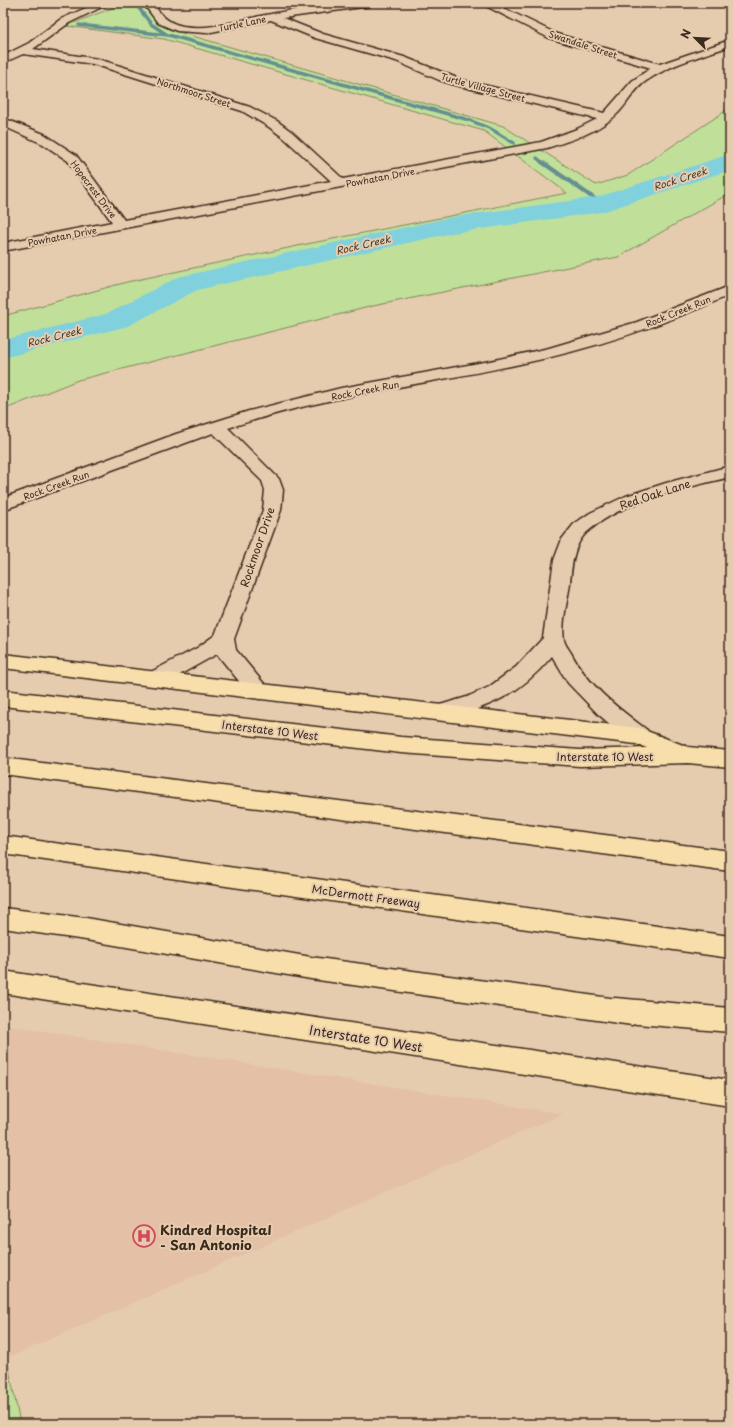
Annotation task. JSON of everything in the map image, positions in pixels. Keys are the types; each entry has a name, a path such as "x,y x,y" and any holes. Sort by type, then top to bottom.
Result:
{"main road":[{"path":"3,661 639,736 688,755"},
{"name":"Interstate 10 West","path":"3,698 401,745 580,758 688,755 730,759"},
{"path":"3,766 730,861"},
{"name":"McDermott Freeway","path":"3,845 730,947"},
{"path":"3,918 86,930 311,968 615,1010 730,1028"},
{"name":"Interstate 10 West","path":"3,982 730,1093"},
{"path":"615,1010 730,1020"}],"street":[{"path":"3,60 22,51 65,21 105,3"},
{"name":"Turtle Lane","path":"148,3 158,19 162,22 174,27 189,29 228,28 273,16 370,3"},
{"name":"Swandale Street","path":"485,3 553,36 662,68"},
{"name":"Turtle Village Street","path":"273,16 318,36 400,59 443,78 459,83 605,117"},
{"name":"Powhatan Drive","path":"3,247 543,145 579,133 605,117 614,110 630,89 640,79 662,68 730,43"},
{"name":"Northmoor Street","path":"22,51 94,61 246,109 274,124 288,135 341,184"},
{"name":"Hopecrest Drive","path":"3,122 37,134 72,158 121,225"},
{"name":"Rock Creek Run","path":"3,504 216,426 291,404 493,366 571,347 622,333 687,310 730,290"},
{"name":"Rockmoor Drive","path":"216,426 270,479 274,490 272,510 224,639"},
{"name":"Red Oak Lane","path":"554,639 562,565 569,542 580,528 614,507 636,498 730,471"},
{"path":"155,679 204,652 224,639 226,652 259,691"},
{"path":"441,712 486,698 514,682 536,662 554,639 566,666 580,685 601,705 639,736"}],"shaded area":[{"name":"Kindred Hospital - San Antonio","path":"3,1025 563,1114 3,1360"}],"green space":[{"path":"125,3 141,3 168,29 503,126 596,185 628,175 730,108 730,193 618,257 373,306 78,380 3,410 3,316 127,282 307,244 567,193 484,131 164,39 66,26"},
{"path":"7,1359 20,1424 3,1424 3,1360"}],"waterway":[{"path":"135,3 151,24 166,34"},
{"path":"79,25 168,35 194,42 469,120 491,129 514,143"},
{"path":"537,158 543,163"},
{"path":"542,162 602,204"},
{"name":"Rock Creek","path":"3,349 117,320 188,283 452,225 602,204 730,162"}],"place":[{"name":"Kindred Hospital - San Antonio","path":"144,1236"}]}
